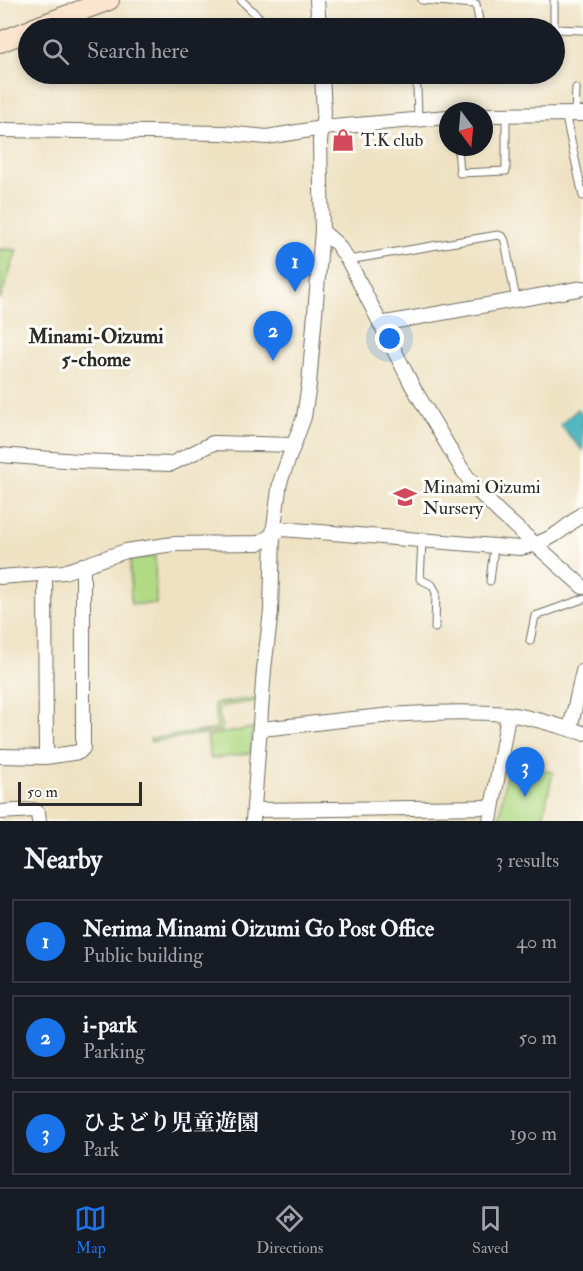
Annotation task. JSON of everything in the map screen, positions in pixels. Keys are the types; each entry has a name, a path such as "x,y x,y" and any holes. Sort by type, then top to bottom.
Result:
{"main road":[{"path":"61,18 109,0"},
{"path":"0,42 18,35"}],"street":[{"path":"317,0 319,18"},
{"path":"323,84 322,231 309,384 304,417 280,482 273,534 271,611 264,669 254,815 491,814 508,714"},
{"path":"493,116 574,114"},
{"path":"0,130 224,133 267,136 322,128 439,117"},
{"path":"322,231 329,235 348,260 413,387 463,471 478,491 535,545 583,586"},
{"path":"380,324 583,288"},
{"path":"0,455 76,461 171,464 213,443 293,445"},
{"path":"0,577 64,572 126,551 173,544 259,543 282,529 520,548 551,539 583,513"},
{"path":"0,756 46,757 79,752 82,748 83,566"},
{"path":"45,574 46,757"},
{"path":"260,729 450,712 508,714 541,720 577,731 583,671"},
{"path":"0,812 34,810 38,813 39,821"}],"lane":[{"path":"242,0 260,18"},
{"path":"422,0 476,2 479,18"},
{"path":"554,0 554,18"},
{"path":"565,29 583,30"},
{"path":"417,88 418,118"},
{"path":"576,88 574,114 583,196"},
{"path":"459,156 460,172 506,171 506,115"},
{"path":"348,260 503,237 516,300"},
{"path":"422,541 420,579 423,583 432,585 436,592 435,628"},
{"path":"490,581 494,547"},
{"path":"531,641 535,616 583,599"}],"green space":[{"path":"0,249 17,250 0,300"},
{"path":"155,556 156,604 131,604 130,559"},
{"path":"255,698 255,701 218,707 222,731 151,742 150,739 217,729 214,704"},
{"path":"253,728 251,753 211,759 207,736"},
{"path":"508,763 553,772 542,821 499,821"}],"water":[{"path":"578,409 583,415 583,451 560,425"}],"place":[{"name":"T.K club","path":"343,140"},
{"name":"Nerima Minami Oizumi Go Post Office","path":"295,292"},
{"name":"i-park","path":"273,361"},
{"name":"Minami Oizumi Nursery","path":"405,497"},
{"name":"ひよどり児童遊園","path":"525,797"}],"district":[{"name":"Minami-Oizumi 5-chome","path":"96,348"}]}
